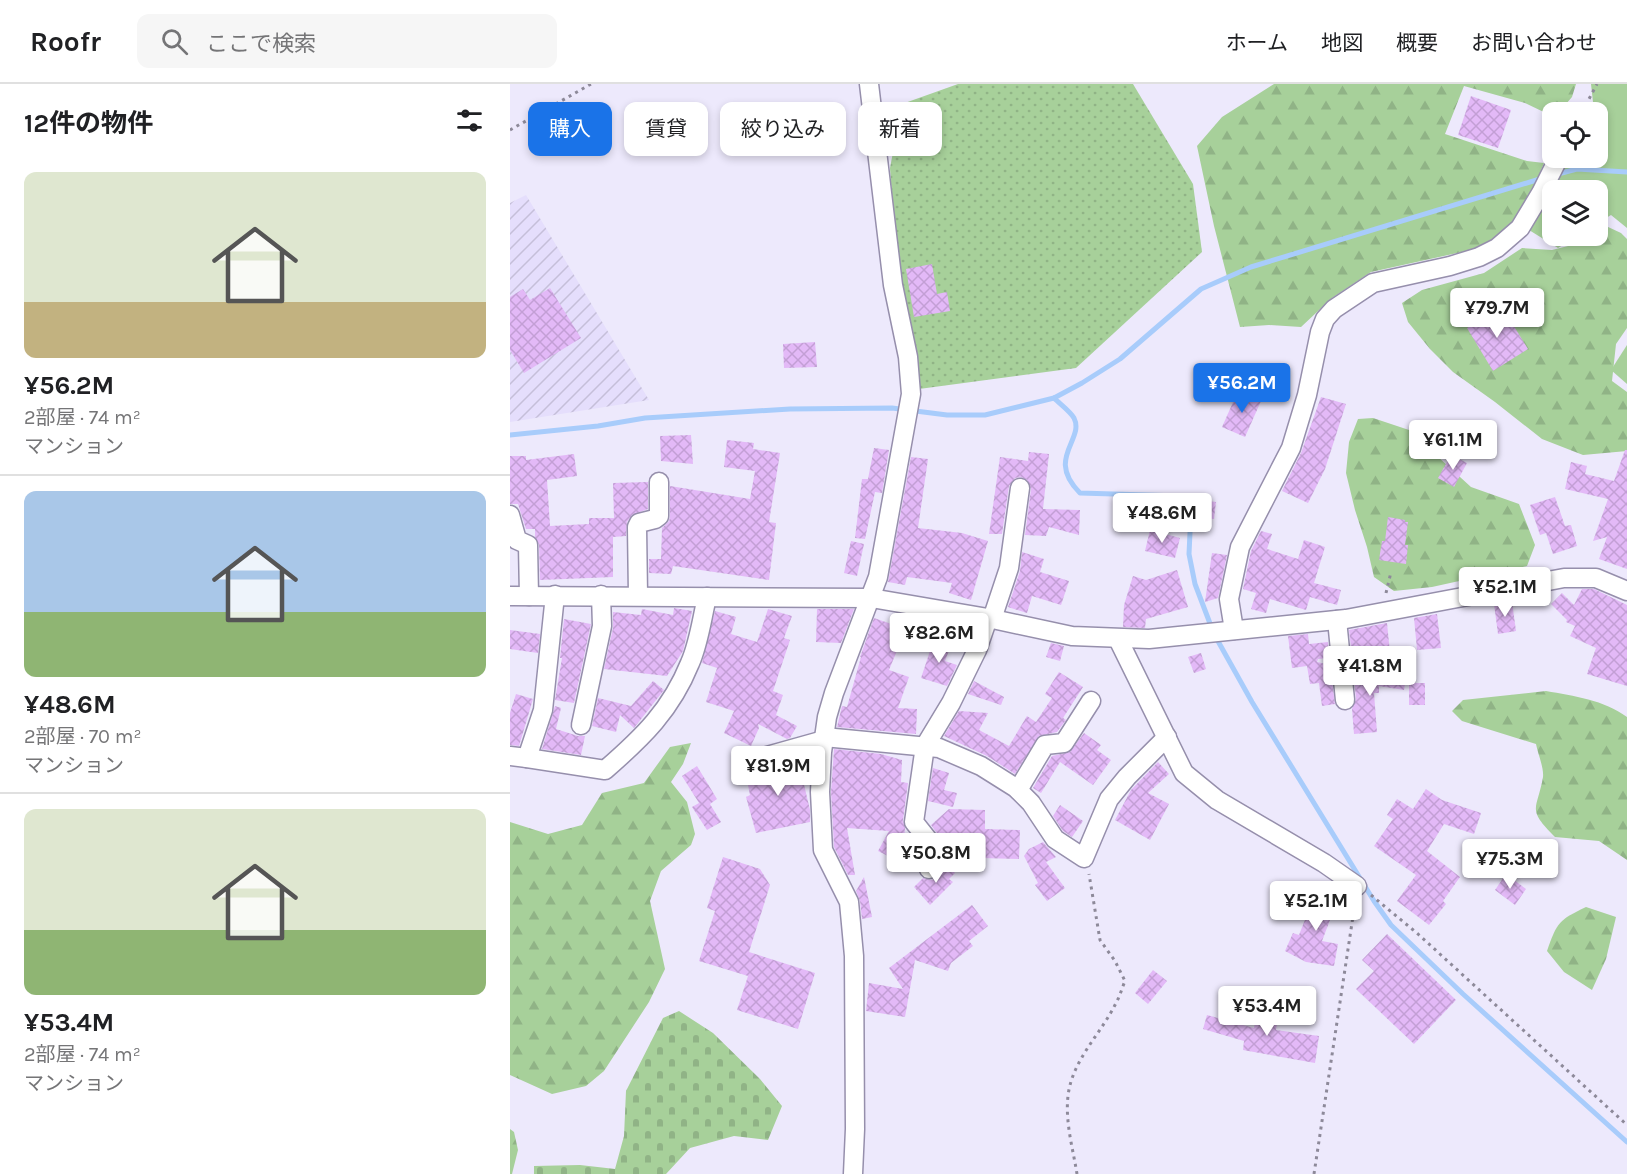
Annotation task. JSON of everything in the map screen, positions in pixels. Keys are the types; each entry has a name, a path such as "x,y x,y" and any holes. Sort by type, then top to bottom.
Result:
{"street":[{"path":"853,1174 854,956 849,902 823,850 820,792 826,717 871,598 882,555 910,398 908,357 893,285 869,84"},
{"path":"1220,632 1240,547 1291,448 1307,395 1320,332 1325,319 1334,309 1373,284 1450,266 1479,257 1497,248 1520,228 1554,168"},
{"path":"638,596 637,527 639,523 659,516 659,482"},
{"path":"929,869 933,846 914,822 925,746 951,703 977,650 1009,567 1020,488"},
{"path":"510,515 517,540 528,544 529,596"},
{"path":"510,596 871,598 990,618 1072,636 1149,639 1337,620 1564,578 1596,578 1627,591"},
{"path":"555,595 543,710 518,757 606,770 663,714 690,663 708,597"},
{"path":"581,725 602,626 601,595"},
{"path":"1337,620 1345,700"},
{"path":"1118,639 1184,773 1217,800 1324,863 1357,886"},
{"path":"1018,790 1045,746 1064,743 1091,701"},
{"path":"753,760 824,738 939,748 981,766 1018,790 1031,803 1055,839 1084,858 1109,799 1127,777 1167,737"}],"path":[{"path":"510,130 591,84"},
{"path":"1587,102 1597,84"},
{"path":"1077,1174 1067,1114 1072,1078 1116,1003 1125,981 1115,961 1100,940 1092,882 1084,858"},
{"path":"1314,1174 1357,886 1418,934 1627,1125"}],"shaded area":[{"path":"526,195 649,400 510,422 510,203"}],"green space":[{"path":"958,84 1133,84 1193,184 1202,252 1076,368 919,389 897,266 890,168 892,156 942,156 942,102 908,102"},
{"path":"1274,84 1576,84 1572,97 1568,102 1542,102 1542,111 1525,103 1464,86 1445,134 1527,161 1542,163 1532,192 1514,225 1489,246 1371,272 1332,298 1301,327 1269,325 1240,327 1214,226 1197,146 1222,117"},
{"path":"1591,84 1627,84 1627,228 1611,215 1608,217 1608,180 1554,180 1560,168 1608,168 1608,102 1593,102"},
{"path":"1542,204 1542,238 1529,230"},
{"path":"1608,227 1621,233 1627,239 1627,328 1616,344 1612,381 1627,392 1627,451 1583,455 1542,439 1453,372 1408,322 1402,303 1422,290 1484,273 1522,248 1552,250 1568,246 1608,246"},
{"path":"1627,345 1627,384 1611,370"},
{"path":"1373,418 1421,434 1426,446 1471,487 1519,504 1535,545 1527,566 1432,587 1394,591 1374,577 1346,473 1349,442 1358,419"},
{"path":"1546,691 1609,706 1627,717 1627,860 1599,841 1555,837 1540,820 1536,809 1543,773 1536,744 1462,721 1452,711 1463,700"},
{"path":"691,743 683,764 671,782 687,802 695,834 691,845 661,871 650,901 665,969 649,1002 604,1071 586,1086 552,1094 510,1075 510,822 548,834 582,825 602,793 644,783 670,747"},
{"path":"1586,907 1616,917 1606,959 1592,990 1564,972 1547,951 1560,923"},
{"path":"679,1011 713,1033 760,1079 782,1106 768,1140 734,1136 690,1148 666,1174 534,1174 534,1166 580,1165 615,1169 624,1136 626,1091 663,1018"},
{"path":"510,1129 514,1132 518,1150 512,1174 510,1174"}],"building":[{"path":"1471,96 1511,110 1498,148 1458,135"},
{"path":"932,264 937,294 947,292 950,311 914,317 906,269"},
{"path":"550,288 581,338 524,373 510,350 510,297 523,289 530,300"},
{"path":"1502,307 1528,349 1493,371 1467,328"},
{"path":"815,342 817,367 784,368 783,344"},
{"path":"1238,391 1261,401 1245,437 1222,427"},
{"path":"1321,397 1346,404 1325,469 1308,503 1282,491 1301,453"},
{"path":"691,435 693,464 661,461 660,436"},
{"path":"727,440 754,443 753,449 780,453 769,522 776,523 769,580 673,566 671,574 649,573 649,559 661,559 662,528 670,517 670,486 750,499 755,471 724,467"},
{"path":"874,448 889,450 882,493 875,492 865,539 855,538 862,479 868,479"},
{"path":"1625,450 1627,450 1627,569 1599,559 1607,537 1593,541 1608,499 1565,489 1571,462 1587,466 1585,474 1614,481"},
{"path":"1029,452 1049,454 1043,509 1080,510 1079,535 1049,527 1046,536 1025,535 1031,489 1027,480 1021,477 1015,478 1009,486 1002,534 989,534 1000,457 1028,461"},
{"path":"574,454 577,476 547,480 550,526 589,524 589,518 614,518 613,483 648,482 648,509 632,515 627,522 626,536 613,537 613,577 540,580 539,545 535,537 535,529 526,529 518,504 510,504 510,456 526,456 526,460"},
{"path":"1451,455 1467,463 1454,487 1438,478"},
{"path":"911,457 928,459 918,528 962,533 988,541 971,600 949,593 952,583 907,577 905,585 888,582"},
{"path":"1555,497 1565,526 1571,525 1577,546 1553,554 1546,533 1540,535 1530,505"},
{"path":"1202,500 1216,502 1214,519 1200,518"},
{"path":"1388,517 1408,522 1405,545 1408,545 1406,564 1379,560 1382,541 1385,541"},
{"path":"1150,530 1180,538 1175,558 1145,551"},
{"path":"1261,531 1272,534 1267,549 1298,559 1304,540 1325,547 1314,583 1341,590 1337,605 1310,597 1306,610 1270,599 1266,613 1251,609 1256,593 1243,589 1251,551"},
{"path":"851,541 864,544 857,576 844,573"},
{"path":"1022,552 1044,559 1040,572 1069,581 1061,605 1032,596 1027,613 1008,607 1020,571"},
{"path":"1212,553 1227,555 1218,598 1205,602"},
{"path":"1177,570 1188,607 1146,619 1145,628 1123,627 1124,605 1133,576 1146,580"},
{"path":"1582,589 1594,589 1627,605 1627,686 1587,674 1596,648 1570,636 1575,626 1566,622 1567,620 1551,604 1562,593 1574,605"},
{"path":"1512,602 1516,631 1498,634 1494,604"},
{"path":"674,608 692,611 683,651 667,676 604,669 613,628 613,612 641,615 642,609 673,615"},
{"path":"768,609 792,616 784,638 790,640 773,691 783,695 776,715 797,726 787,739 758,724 759,728 751,746 724,733 734,711 706,702 717,668 702,663 715,611 736,617 731,634 757,642"},
{"path":"817,609 854,609 841,643 816,642"},
{"path":"1437,614 1441,648 1417,650 1414,618"},
{"path":"874,618 906,629 889,670 909,677 898,708 917,709 916,734 837,727 842,706 847,707 860,657"},
{"path":"564,619 591,624 574,703 555,700 562,658 560,658"},
{"path":"1387,623 1390,653 1352,656 1349,630"},
{"path":"510,630 540,634 538,653 510,649"},
{"path":"1308,634 1309,644 1328,642 1329,658 1318,659 1317,662 1330,665 1335,704 1322,706 1319,683 1310,684 1307,666 1292,668 1288,636"},
{"path":"934,639 951,645 945,661 957,665 947,686 921,678"},
{"path":"1051,643 1064,646 1060,661 1046,657"},
{"path":"1201,653 1206,669 1194,673 1188,657"},
{"path":"1353,668 1406,677 1404,690 1379,686 1379,693 1374,693 1377,732 1354,734 1352,709 1356,699"},
{"path":"1059,672 1083,687 1063,718 1066,720 1057,732 1039,736 1015,774 987,756 944,736 959,711 988,713 979,730 1009,746 1027,716 1036,722 1052,698 1045,694"},
{"path":"653,681 664,690 634,728 620,715 616,732 592,726 598,698 631,706"},
{"path":"974,681 1004,697 1001,705 968,694"},
{"path":"1409,683 1425,683 1425,705 1409,705"},
{"path":"516,694 533,699 519,746 510,745 510,713"},
{"path":"555,706 561,708 556,729 585,736 581,755 542,749"},
{"path":"1084,733 1101,745 1097,750 1111,760 1093,785 1060,762 1041,793 1033,788 1052,756 1070,752"},
{"path":"834,749 881,754 902,760 901,782 908,783 903,820 905,828 903,851 914,840 921,849 918,871 878,851 889,831 847,828 855,875 848,875 834,847 831,792"},
{"path":"798,759 810,810 810,822 756,833 746,797 750,795 747,780 756,778 754,771"},
{"path":"1158,762 1169,774 1148,793 1169,804 1150,840 1115,820 1131,790"},
{"path":"697,766 717,799 710,804 721,822 707,830 692,807 699,803 682,776"},
{"path":"933,768 949,773 944,790 957,793 953,807 928,801"},
{"path":"1426,789 1442,800 1481,813 1474,834 1444,824 1427,851 1460,877 1443,901 1446,904 1429,925 1397,901 1416,875 1374,846 1393,819 1387,815 1397,799 1413,809"},
{"path":"1060,805 1083,821 1072,837 1063,831 1053,816"},
{"path":"949,809 985,810 985,829 1020,830 1019,859 943,857 944,843 931,825"},
{"path":"1043,842 1056,857 1046,862 1065,888 1047,901 1035,885 1038,883 1024,856 1029,849"},
{"path":"723,857 760,869 770,885 749,952 815,973 798,1029 737,1010 748,976 699,961 715,911 707,908"},
{"path":"942,860 955,873 949,879 953,882 930,905 914,887 923,878 932,880 937,877"},
{"path":"1506,874 1526,889 1515,905 1495,890"},
{"path":"864,877 872,917 862,919 860,901 856,891"},
{"path":"1326,884 1342,895 1326,918 1330,920 1322,941 1338,944 1334,966 1306,962 1285,951 1293,933 1299,935 1308,912"},
{"path":"972,905 988,926 969,941 973,946 951,963 948,971 915,960 905,1017 866,1011 869,983 903,989 889,968"},
{"path":"1387,934 1456,1000 1414,1044 1356,989 1374,971 1362,960"},
{"path":"1153,970 1167,981 1148,1004 1135,993"},
{"path":"1257,1009 1279,1012 1276,1030 1319,1036 1315,1063 1243,1050 1244,1041 1203,1029 1207,1015 1254,1028"}],"waterway":[{"path":"1554,175 1577,169 1627,172"},
{"path":"510,435 598,426 645,418 790,409 892,408 947,415 985,415 1054,398 1120,359 1201,289 1251,267 1543,178"},
{"path":"1054,398 1074,418 1075,434 1068,451 1066,470 1070,481 1080,493 1180,496 1189,502 1191,511 1189,554 1195,584 1214,634 1252,702 1391,925 1463,994 1627,1142"}]}
